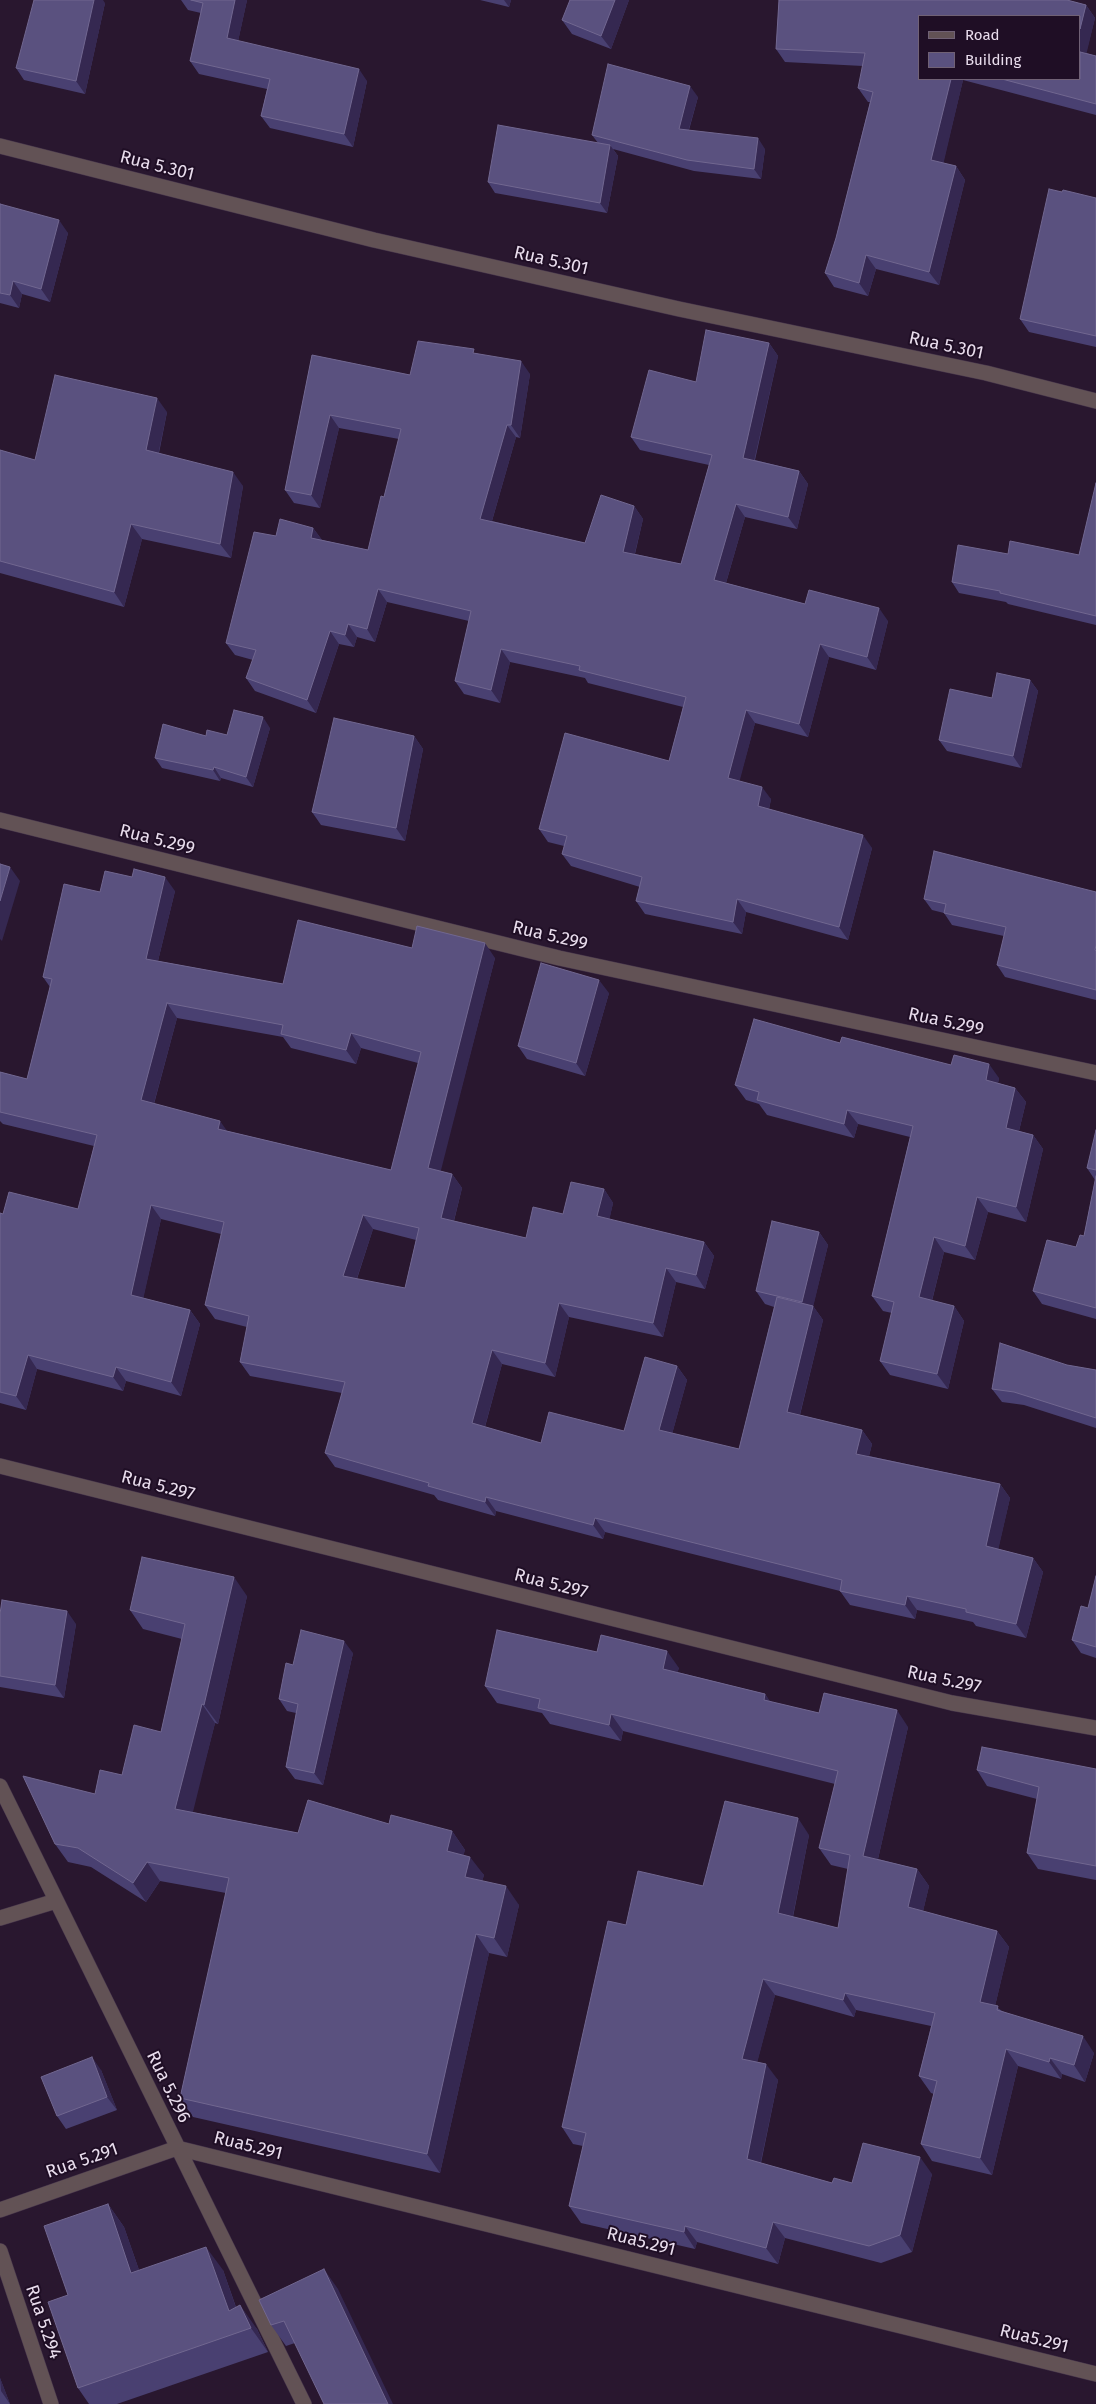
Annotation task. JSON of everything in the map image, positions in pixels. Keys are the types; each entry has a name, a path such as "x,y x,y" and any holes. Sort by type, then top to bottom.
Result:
{"street":[{"name":"Rua 5.301","path":"0,146 374,240 679,309 986,373 1096,400"},
{"name":"Rua 5.299","path":"0,820 559,958 1096,1073"},
{"name":"Rua 5.297","path":"0,1466 952,1703 1096,1728"},
{"name":"Rua 5.296","path":"0,1786 304,2404"},
{"path":"0,1918 56,1900"},
{"name":"Rua 5.291","path":"0,2210 177,2148"},
{"name":"Rua5.291","path":"177,2148 1096,2374"},
{"name":"Rua 5.294","path":"0,2251 51,2404"}],"building":[{"path":"34,0 94,0 76,81 16,68"},
{"path":"191,0 235,0 227,38 359,69 344,134 261,116 270,79 190,61 203,3"},
{"path":"570,0 615,0 601,36 562,20"},
{"path":"779,0 1067,0 1086,5 1081,25 1081,15 918,15 918,80 951,80 931,160 956,166 929,272 866,255 859,283 825,273 836,238 873,92 858,88 865,53 776,49"},
{"path":"1081,52 1096,56 1096,104 1006,80 1081,80"},
{"path":"608,64 690,86 679,129 758,138 754,169 687,160 592,135"},
{"path":"498,125 610,145 600,203 488,182"},
{"path":"1049,189 1062,192 1063,190 1096,198 1096,336 1020,319"},
{"path":"0,204 59,220 41,289 13,281 10,295 0,293"},
{"path":"706,330 769,343 743,458 799,471 788,517 736,504 714,580 805,604 809,590 879,608 867,657 820,644 799,724 746,710 728,778 762,787 758,806 863,835 839,927 737,899 733,922 636,901 642,877 562,854 567,836 539,829 565,733 669,761 686,697 579,670 580,666 501,649 491,690 455,681 471,611 378,589 367,629 348,624 345,635 330,631 307,700 246,678 256,650 226,643 254,532 276,536 280,519 313,528 311,538 368,550 381,496 384,497 401,429 330,415 311,495 285,490 312,355 410,375 418,341 474,349 473,353 521,361 511,425 507,425 480,519 585,543 601,495 634,506 623,552 681,564 712,455 631,437 649,370 696,382"},
{"path":"55,375 157,398 146,450 233,472 220,544 131,524 114,592 0,561 0,450 35,460"},
{"path":"1096,483 1096,616 1000,593 1000,591 952,582 958,545 1008,554 1010,541 1079,555"},
{"path":"997,673 1030,680 1013,756 939,740 950,689 992,698"},
{"path":"234,710 263,717 246,777 214,767 213,770 155,758 163,724 206,736 207,730 227,735"},
{"path":"334,718 414,736 396,828 312,812"},
{"path":"934,851 1096,892 1096,990 997,965 1006,927 944,913 946,904 924,899"},
{"path":"0,864 10,867 0,901"},
{"path":"134,869 165,877 146,959 283,984 298,920 412,948 417,926 485,943 428,1168 452,1174 441,1218 526,1238 533,1207 563,1214 571,1182 604,1189 597,1216 704,1242 696,1275 666,1268 653,1323 559,1303 545,1363 492,1350 472,1423 541,1443 549,1412 624,1431 645,1357 677,1366 659,1430 739,1449 777,1297 813,1306 787,1412 862,1430 856,1454 1000,1484 986,1546 1033,1558 1016,1624 966,1612 966,1609 907,1596 905,1605 840,1591 842,1580 595,1518 593,1525 486,1497 485,1502 428,1486 429,1483 325,1453 345,1382 240,1362 249,1316 205,1305 224,1222 151,1205 131,1295 190,1310 171,1382 116,1367 113,1377 28,1355 16,1396 0,1392 0,1213 3,1214 9,1192 78,1209 97,1135 0,1112 0,1072 27,1079 52,979 43,977 64,884 100,892 105,871 132,877","holes":["167,1003 283,1025 281,1034 346,1050 351,1033 421,1052 391,1170 218,1129 220,1121 141,1100","363,1215 419,1228 405,1288 343,1276"]},
{"path":"541,963 599,980 576,1063 518,1046"},
{"path":"754,1019 840,1043 842,1037 951,1065 954,1055 989,1064 986,1080 1015,1088 1006,1128 1033,1135 1016,1207 977,1197 965,1246 934,1237 919,1297 954,1306 937,1374 880,1361 894,1302 872,1296 913,1126 847,1110 844,1124 757,1100 759,1092 735,1085"},
{"path":"1096,1130 1096,1170 1087,1168"},
{"path":"1096,1176 1096,1308 1033,1291 1047,1240 1076,1247 1080,1235 1084,1236"},
{"path":"772,1221 819,1232 802,1302 756,1291"},
{"path":"1000,1343 1067,1365 1096,1370 1096,1418 1014,1392 992,1389"},
{"path":"142,1557 234,1577 204,1705 202,1704 175,1809 298,1833 308,1800 389,1824 391,1815 452,1831 447,1851 470,1857 465,1877 506,1886 494,1938 476,1934 427,2154 180,2098 229,1878 147,1862 133,1883 78,1848 55,1844 23,1776 95,1794 100,1770 122,1775 134,1725 161,1732 185,1624 130,1610"},
{"path":"1096,1576 1096,1647 1072,1640 1081,1606 1088,1608"},
{"path":"2,1600 67,1611 55,1685 0,1676 0,1614"},
{"path":"301,1630 344,1641 314,1773 286,1767 298,1704 279,1699 286,1663 293,1665"},
{"path":"497,1630 597,1652 601,1635 667,1651 663,1669 765,1694 764,1700 819,1713 824,1693 897,1710 863,1856 917,1869 908,1907 997,1931 980,2002 998,2006 997,2010 1083,2036 1074,2065 1050,2058 1049,2062 1006,2049 980,2158 921,2144 937,2081 919,2076 935,2013 845,1993 843,2000 763,1979 742,2059 766,2064 747,2159 832,2183 834,2178 852,2183 863,2143 920,2157 900,2235 869,2246 773,2222 766,2248 685,2226 684,2232 569,2206 586,2133 562,2127 608,1921 626,1925 638,1871 703,1886 725,1801 798,1818 778,1913 838,1928 850,1855 819,1848 838,1771 611,1714 609,1725 538,1708 540,1699 485,1686"},
{"path":"982,1747 1096,1769 1096,1866 1027,1853 1039,1787 977,1770"},
{"path":"92,2057 107,2097 57,2116 41,2077"},
{"path":"108,2204 131,2273 206,2247 229,2311 240,2305 251,2328 78,2388 48,2302 68,2295 44,2226"},
{"path":"324,2269 388,2404 324,2404 284,2321 271,2325 259,2300"}]}
